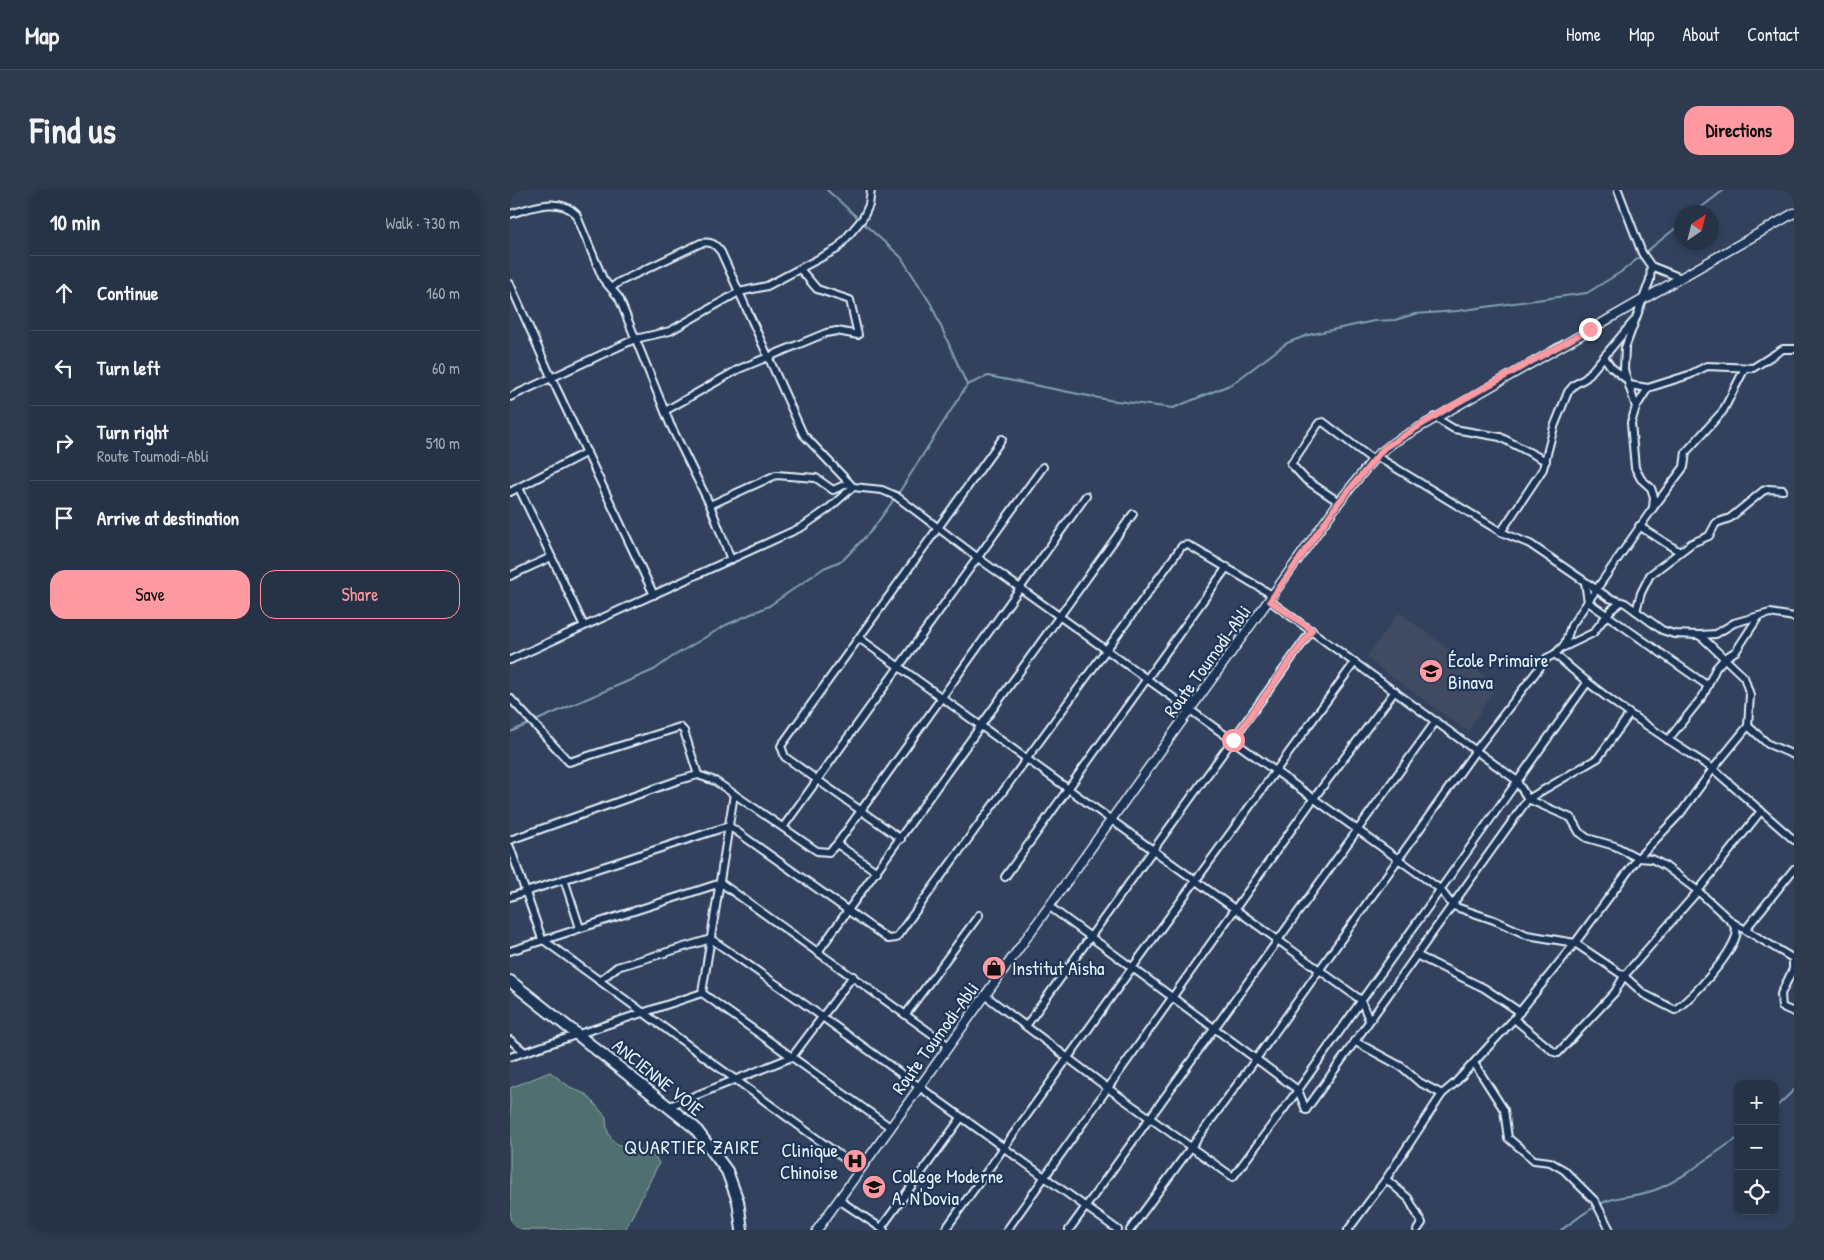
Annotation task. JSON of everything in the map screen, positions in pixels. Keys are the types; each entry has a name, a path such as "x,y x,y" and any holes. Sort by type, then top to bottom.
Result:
{"main road":[{"name":"ANCIENNE VOIE","path":"510,981 701,1135 727,1171 738,1201 742,1230"}],"street":[{"path":"510,397 552,379 566,370 634,338 670,331 739,292 762,288 837,249 863,218 869,205 871,190"},
{"path":"1618,190 1642,253 1651,266 1682,278"},
{"path":"510,214 535,206 555,205 570,208 576,214 603,279 619,298 665,411 710,504 731,560"},
{"name":"Route Toumodi-Abli","path":"817,1230 1272,599 1339,502 1375,458 1394,442 1434,417 1794,213"},
{"path":"611,288 619,282 667,258 701,243 710,242 721,252 803,434 851,485"},
{"path":"1636,407 1623,359 1650,280 1651,266"},
{"path":"665,411 739,369 831,332 856,336 858,334 850,300 818,289 800,269"},
{"path":"510,284 552,379 654,595"},
{"path":"1501,532 1539,477 1546,461 1554,427 1568,392 1574,385 1586,378 1635,320"},
{"path":"1604,357 1628,382 1648,388 1688,375 1703,367 1745,368 1759,366 1783,349 1794,349"},
{"path":"1562,648 1571,626 1639,526 1684,467 1686,452 1723,411 1745,368"},
{"path":"1648,388 1636,407 1631,423 1635,468 1641,480 1651,488 1654,497 1653,508"},
{"path":"1434,417 1454,429 1500,437 1546,461"},
{"path":"1339,502 1306,480 1291,464 1319,422 1323,422 1375,458 1501,532 1530,544 1613,600 1621,602 1669,633 1716,634 1734,623 1770,612 1794,618"},
{"path":"901,839 785,757 780,746 1002,439"},
{"path":"510,492 587,452"},
{"path":"784,826 1043,467"},
{"path":"710,504 776,475 816,478 833,490 851,485 889,492 978,558 1440,889 1453,906 1494,920 1527,935 1575,943 1624,976 1644,994 1675,1010 1709,978 1722,960 1736,936 1736,930 1732,922"},
{"path":"510,660 802,528 828,509 851,485"},
{"path":"519,488 584,626"},
{"path":"1636,611 1641,592 1650,575 1692,543 1709,536 1716,523 1730,518 1763,491 1768,489 1783,490"},
{"path":"510,840 698,775 715,781 822,853 829,852 861,811 1086,496"},
{"path":"818,952 1133,514"},
{"path":"1639,526 1680,552"},
{"path":"729,826 888,939 899,936 1182,546 1188,545 1227,567 1272,599 1476,750 1516,780 1528,799 1571,818 1579,832 1586,838 1615,846 1638,858 1652,859 1665,866 1698,891 1732,922 1793,959 1793,970 1781,994 1782,1007 1794,1012"},
{"path":"510,576 551,557"},
{"path":"1005,877 1227,567"},
{"path":"1585,582 1588,602 1708,686"},
{"path":"1130,1230 1256,1059 1476,750 1547,658 1562,648 1593,633 1621,602"},
{"path":"1668,740 1708,686 1713,674 1725,658 1736,651 1759,616"},
{"path":"1026,1026 1312,630"},
{"path":"1348,1230 1386,1179 1442,1094 1474,1063 1520,1012 1575,943 1638,858 1680,814 1748,726 1750,695 1744,677 1698,635"},
{"path":"859,638 1113,819 1361,1000 1369,1020"},
{"path":"1555,654 1587,684 1629,715 1713,769 1794,840"},
{"path":"945,1230 1002,1147 1355,662"},
{"path":"986,996 1109,1089 1233,1177 1298,1090 1516,780 1587,684"},
{"path":"1007,1230 1314,798 1395,691"},
{"path":"510,698 569,762 680,727 684,732 698,775"},
{"path":"1050,907 1298,1090 1306,1110 1528,799 1598,758 1629,715"},
{"path":"1069,1230 1436,721"},
{"path":"1748,726 1768,744 1794,755"},
{"path":"702,993 734,794"},
{"path":"1514,1019 1554,1052 1558,1053 1616,992 1624,976 1698,891 1761,811"},
{"path":"510,897 729,826"},
{"path":"837,844 876,872"},
{"path":"510,847 542,940 860,1170"},
{"path":"1746,929 1794,869"},
{"path":"564,879 580,928"},
{"path":"510,951 721,883"},
{"path":"721,883 949,1046"},
{"path":"906,1014 979,915"},
{"path":"599,981 616,967 710,939"},
{"path":"710,939 920,1086 961,1118 1118,1230"},
{"path":"1416,955 1484,988 1520,1012"},
{"path":"668,1107 792,1057 853,976"},
{"path":"510,1057 579,1036 702,993"},
{"path":"702,993 890,1127"},
{"path":"510,1040 526,1052"},
{"path":"1354,1041 1402,1067 1419,1082 1442,1094"},
{"path":"1474,1063 1504,1110 1508,1138 1534,1160 1550,1162 1564,1170 1595,1202 1610,1230"},
{"path":"839,1200 883,1229 961,1118"},
{"path":"1386,1179 1408,1198 1414,1212 1421,1219 1422,1223 1417,1230"}],"shaded area":[{"name":"École Primaire Binava","path":"1399,613 1497,684 1468,732 1366,658"}],"green space":[{"path":"550,1072 570,1087 587,1095 606,1117 607,1128 614,1141 626,1147 651,1151 659,1163 625,1230 510,1230 510,1088"}],"waterway":[{"path":"827,190 859,219"},
{"path":"1704,205 1724,190"},
{"path":"862,222 901,257 931,304 967,385"},
{"path":"898,494 967,385 988,376 1109,400 1173,408 1232,384 1287,343 1308,335 1374,321 1395,320 1415,314 1457,311 1587,293 1621,272 1674,229"},
{"path":"535,721 654,670 726,625 769,606 824,568 843,560 872,530 895,498"},
{"path":"510,732 531,723"},
{"path":"1779,1104 1794,1090"},
{"path":"1561,1230 1589,1210 1601,1204 1613,1199 1654,1191 1671,1183 1734,1141"}],"place":[{"name":"École Primaire Binava","path":"1431,671"},
{"name":"Institut Aisha","path":"994,968"},
{"name":"Clinique Chinoise","path":"855,1161"},
{"name":"College Moderne A. N'Dovia","path":"874,1187"}],"district":[{"name":"QUARTIER ZAIRE","path":"692,1147"}],"route":[{"path":"1233,740 1312,630 1270,601 1339,502 1376,456 1384,448 1450,407 1590,329"}]}
